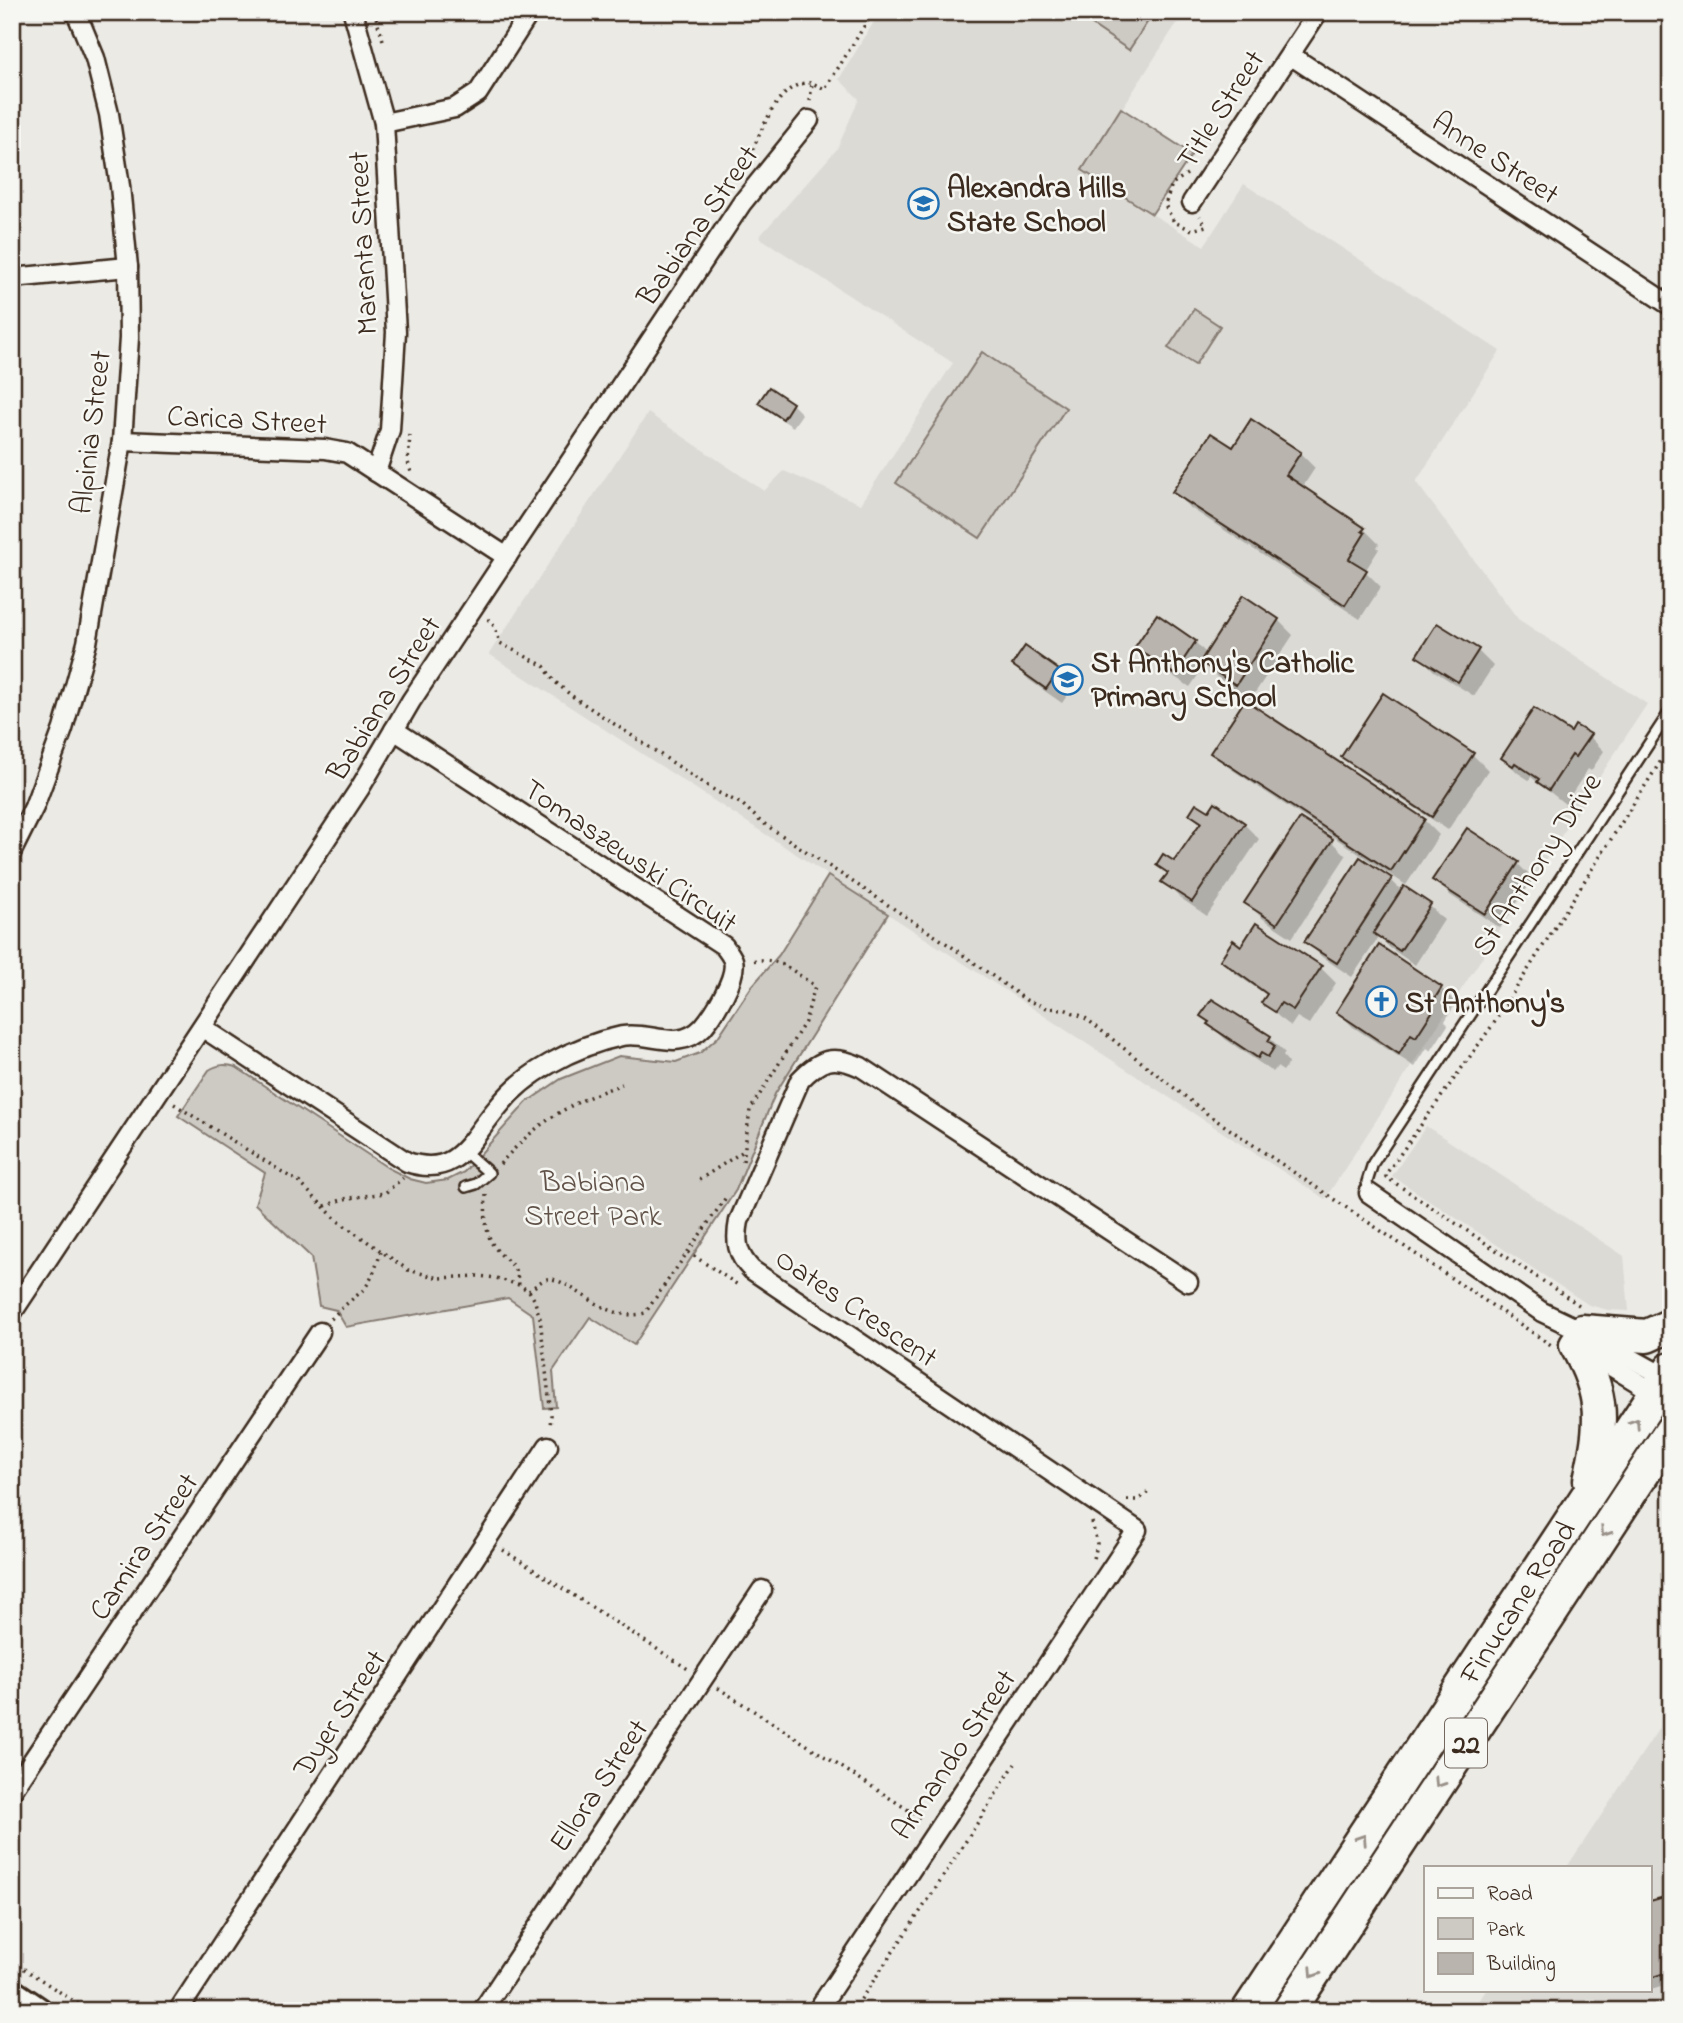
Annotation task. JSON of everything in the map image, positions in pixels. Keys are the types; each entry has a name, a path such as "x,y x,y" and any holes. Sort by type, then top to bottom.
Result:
{"highway":[{"path":"1587,1495 1596,1452 1600,1413 1595,1382 1574,1333 1647,1336 1671,1325"},
{"name":"Finucane Road","path":"1248,2011 1587,1495 1666,1384"},
{"name":"Finucane Road","path":"1289,2011 1657,1469 1671,1431"}],"street":[{"name":"Alpinia Street","path":"12,851 34,807 63,729 88,643 122,441 129,338 128,267 120,186 109,114 95,58 76,12"},
{"name":"Maranta Street","path":"353,12 384,123 397,332 390,430 376,472"},
{"path":"384,123 455,108 478,93 530,12"},
{"name":"Title Street","path":"1192,202 1318,12"},
{"name":"Anne Street","path":"1290,55 1671,306"},
{"name":"Babiana Street","path":"12,1312 203,1028 507,557 742,203 809,120"},
{"path":"12,278 128,267"},
{"name":"Carica Street","path":"122,441 325,449 348,453 507,557"},
{"name":"Tomaszewski Circuit","path":"394,730 724,946 734,973 703,1026 690,1037 674,1041 638,1035 623,1036 590,1045 552,1062 523,1082 498,1105 464,1151 451,1162 422,1167 410,1163"},
{"path":"203,1028 410,1163"},
{"name":"Oates Crescent","path":"1137,1530 752,1270 742,1260 738,1249 736,1236 739,1221 800,1080 813,1066 830,1059 846,1060 861,1067 1188,1282"},
{"name":"St Anthony Drive","path":"1369,1193 1574,1333 1666,1384"},
{"name":"Camira Street","path":"12,1791 320,1332"},
{"name":"Dyer Street","path":"178,2011 548,1446"},
{"name":"Armando Street","path":"817,2011 1137,1530"},
{"name":"Ellora Street","path":"482,2011 762,1590"},
{"path":"14,1997 40,2011"}],"lane":[{"name":"St Anthony Drive","path":"1369,1193 1367,1182 1373,1163 1671,710"},
{"path":"464,1151 489,1173 476,1184 466,1187"}],"path":[{"path":"374,12 385,52"},
{"path":"742,171 779,98 805,82 825,89 873,12"},
{"path":"809,120 812,83"},
{"path":"410,433 408,462 411,473 419,480"},
{"path":"485,614 495,627 500,643 544,666 554,681 572,696 717,792 741,804 760,821 952,947 1026,1000 1084,1017 1210,1116 1574,1333"},
{"path":"1574,1333 1385,1177 1494,1023 1671,745"},
{"path":"733,965 770,959 815,986 805,1022 750,1110 743,1164"},
{"path":"519,1284 517,1272 511,1262 496,1249 487,1227 485,1211 489,1173 519,1142 563,1108 622,1084"},
{"path":"157,1094 300,1182 338,1221 408,1270 439,1278 487,1277 519,1284 529,1291 540,1318 551,1415 548,1446"},
{"path":"699,1180 745,1150"},
{"path":"325,1206 344,1199 366,1198 385,1193 406,1175 410,1163"},
{"path":"529,1291 545,1279 557,1279 593,1303 636,1316 645,1313 728,1196"},
{"path":"320,1332 344,1304 363,1291 373,1276 381,1252"},
{"path":"688,1252 745,1289"},
{"path":"1087,1514 1093,1523 1097,1544 1092,1565"},
{"path":"853,2011 1015,1764"},
{"path":"12,1961 89,2011"}],"shaded area":[{"name":"St Anthony's Catholic Primary School","path":"880,12 1184,12 1082,171 1204,246 1244,184 1500,351 1416,482 1518,619 1647,704 1325,1199 489,654 648,413 764,491 784,471 861,504 953,363 759,237 837,149 859,99 839,79"},
{"path":"1426,1126 1624,1256 1629,1311 1608,1310 1589,1305 1392,1176"},
{"path":"1671,1710 1671,2011 1473,2011 1485,1992 1652,1992 1652,1866 1568,1866"}],"green space":[{"path":"1073,12 1154,12 1129,50"},
{"path":"1121,108 1192,154 1152,214 1082,170"},
{"path":"1194,309 1220,326 1195,365 1168,348"},
{"path":"982,352 1066,408 980,538 896,483"},
{"name":"Babiana Street Park","path":"828,876 888,914 775,1094 736,1190 634,1345 590,1317 553,1371 556,1407 544,1408 533,1315 508,1298 346,1327 336,1310 319,1306 311,1257 255,1204 265,1173 178,1116 209,1070 219,1066 232,1066 388,1168 410,1179 426,1183 448,1180 464,1172 527,1102 561,1079 619,1056 676,1062 700,1053 718,1037 752,986 779,955"}],"building":[{"path":"769,387 793,403 783,419 758,403"},
{"path":"1251,419 1301,452 1286,475 1365,528 1362,531 1365,533 1349,559 1367,570 1345,605 1172,492 1211,433 1233,447"},
{"path":"1243,595 1279,619 1236,685 1200,662"},
{"path":"1157,614 1196,641 1174,674 1135,647"},
{"path":"1437,623 1479,649 1458,682 1416,656"},
{"path":"1025,646 1059,670 1046,689 1012,665"},
{"path":"1383,693 1474,753 1432,817 1341,757"},
{"path":"1245,700 1425,819 1391,871 1210,753"},
{"path":"1534,708 1571,732 1575,725 1591,734 1575,757 1572,755 1549,790 1537,782 1539,779 1515,763 1513,766 1501,758"},
{"path":"1215,802 1245,823 1192,902 1161,882 1168,873 1156,865 1163,854 1174,861 1201,822 1189,814 1196,803 1209,811"},
{"path":"1300,818 1333,839 1277,924 1244,903"},
{"path":"1467,828 1519,862 1485,914 1432,880"},
{"path":"1360,857 1392,878 1337,963 1304,942"},
{"path":"1404,886 1431,904 1400,951 1373,933"},
{"path":"1256,923 1322,966 1293,1010 1281,1003 1275,1012 1261,1003 1267,994 1220,960 1233,940 1241,946"},
{"path":"1379,945 1442,987 1430,1006 1434,1009 1416,1037 1411,1034 1399,1054 1336,1012"},
{"path":"1212,999 1271,1036 1268,1041 1275,1046 1268,1057 1261,1053 1258,1058 1207,1024 1209,1022 1200,1016"},
{"path":"1671,1895 1671,1971 1652,1977 1652,1900"}],"place":[{"name":"Alexandra Hills State School","path":"924,204"},
{"name":"St Anthony's Catholic Primary School","path":"1068,679"},
{"name":"St Anthony's","path":"1382,1002"}]}
